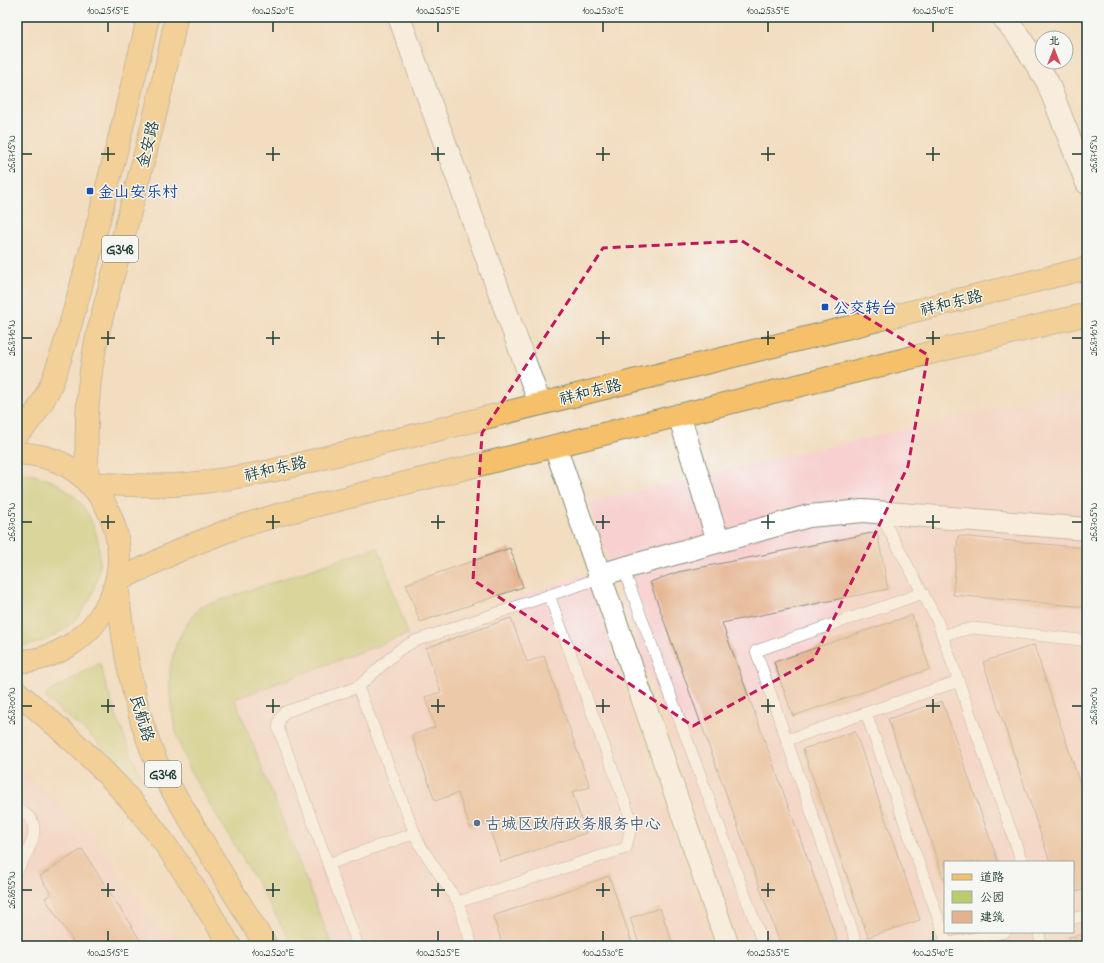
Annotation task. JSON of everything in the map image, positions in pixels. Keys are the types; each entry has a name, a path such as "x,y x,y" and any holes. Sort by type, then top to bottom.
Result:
{"main road":[{"name":"金安路","path":"17,434 32,418 52,384 77,302 148,17"},
{"name":"金安路","path":"88,483 86,425 89,386 95,347 138,181 172,42 176,17"},
{"name":"祥和东路","path":"88,483 131,486 174,484 239,477 270,471 1087,268"},
{"path":"117,581 184,548 232,529 281,514 1087,314"},
{"name":"G348","path":"17,453 49,458 67,466 82,477 96,491 107,507 115,525 119,544 117,581 101,616 89,630 75,642 59,652 40,658 17,661"},
{"name":"民航路","path":"117,581 120,620 127,659 138,704 156,762 220,872 266,946"},
{"name":"G348","path":"17,692 80,747 142,814 166,845 193,885 230,946"}],"street":[{"path":"399,17 540,404"},
{"path":"1003,17 1035,59 1047,81 1087,183"},
{"path":"679,415 718,541"},
{"path":"555,446 728,946"},
{"path":"600,576 623,568 809,516 863,511 1087,529"}],"lane":[{"path":"879,512 937,620 1022,861"},
{"path":"623,568 764,946"},
{"path":"358,946 278,727 280,718 285,712 358,686 398,650 415,641 600,576"},
{"path":"856,946 853,933 756,651 923,593"},
{"path":"458,902 626,848 632,822 549,595"},
{"path":"942,635 973,628 1081,640 1087,642"},
{"path":"787,740 959,681"},
{"path":"358,686 419,844 458,902 472,946"},
{"path":"866,713 948,945"},
{"path":"17,809 29,817 34,834 33,841 17,871"},
{"path":"328,864 415,832"},
{"path":"1074,918 1087,916"},
{"path":"935,946 948,945 1001,933"},
{"path":"1038,933 1041,946"}],"highlighted area":[{"path":"742,241 928,355 908,466 814,659 693,726 473,580 482,433 603,248"}],"shaded area":[{"path":"1087,387 1087,946 742,946 589,502"},
{"name":"古城区政府政务服务中心","path":"586,574 711,946 332,946 235,699 408,634"},
{"path":"17,766 98,842 166,938 176,933 183,946 17,946"}],"green space":[{"path":"17,472 47,479 69,492 84,509 95,529 99,551 98,574 91,596 78,616 60,632 50,638 34,644 23,646 17,646"},
{"path":"378,547 408,634 235,699 332,946 293,946 198,785 189,767 179,741 172,712 170,697 170,668 178,641 191,618 200,607"},
{"path":"100,663 119,723 144,781 140,784 89,734 46,699 47,693"}],"building":[{"path":"877,532 888,589 722,623 837,940 819,946 781,946 650,582 678,572"},
{"path":"958,536 1087,548 1087,607 953,595"},
{"path":"510,548 523,587 420,622 406,584"},
{"path":"912,615 930,669 793,716 774,662"},
{"path":"511,618 527,662 544,656 590,787 572,792 586,833 501,862 487,822 470,828 458,793 435,801 412,735 435,727 425,697 441,692 426,648"},
{"path":"1034,645 1087,805 1087,888 1074,893 1074,861 1050,861 983,662"},
{"path":"942,701 998,861 944,861 944,879 888,719"},
{"path":"855,731 920,920 868,937 803,749"},
{"path":"17,838 22,841 17,850"},
{"path":"82,849 144,946 76,946 45,898 51,894 40,876"},
{"path":"609,876 633,946 498,946 501,940 493,916"},
{"path":"660,908 673,945 640,946 630,918"},
{"path":"1087,934 1087,946 1071,946 1069,937"}],"place":[{"name":"金山安乐村","path":"90,191"},
{"name":"公交转台","path":"825,307"},
{"name":"古城区政府政务服务中心","path":"477,823"}]}
